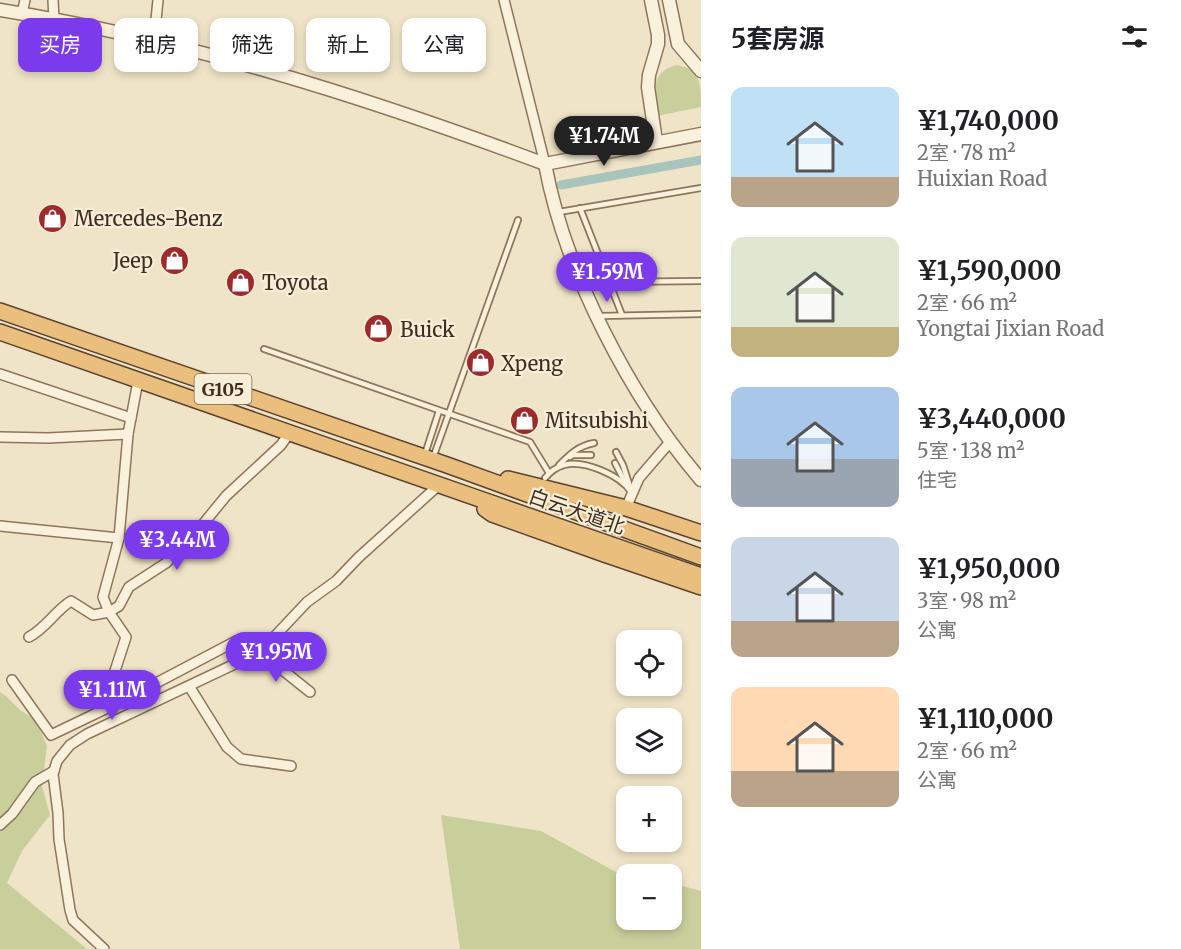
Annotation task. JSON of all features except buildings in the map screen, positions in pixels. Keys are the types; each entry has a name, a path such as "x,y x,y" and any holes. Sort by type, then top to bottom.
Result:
{"highway":[{"name":"G105","path":"0,311 428,459 626,508 701,534"},
{"name":"G105","path":"0,332 440,484 492,514 701,587"},
{"name":"白云大道北","path":"447,465 701,557"},
{"name":"白云大道北","path":"440,484 701,576"}],"street":[{"path":"22,13 26,0"},
{"path":"53,0 54,18"},
{"path":"156,18 158,0"},
{"path":"504,0 555,212 577,272 597,317 640,397 670,441 701,480"},
{"path":"651,0 658,44 648,87 657,141"},
{"path":"669,0 678,44 701,71"},
{"path":"0,10 49,18"},
{"path":"198,52 355,96 545,164 701,134"},
{"path":"0,374 131,418"},
{"path":"124,700 112,680 126,637 109,612 103,597 119,538 128,434 138,381"},
{"path":"28,637 39,632 64,605 71,601 93,615 109,612 119,606 129,587 166,563 199,529 226,496 281,445 290,432"},
{"path":"0,437 48,438 128,434"},
{"path":"626,508 639,478 670,441"},
{"path":"104,949 73,920 70,910 59,839 54,771 57,761 69,744 260,652 307,602 336,581 359,557 440,484"},
{"path":"0,526 119,538"},
{"path":"12,680 51,735 124,700 236,641"},
{"path":"260,652 310,692"},
{"path":"189,686 226,747 241,759 291,766"},
{"path":"0,825 12,814 35,782 54,771"}],"lane":[{"path":"555,212 701,188"},
{"path":"580,208 622,315"},
{"path":"428,459 448,414 518,220"},
{"path":"609,282 701,281"},
{"path":"597,317 701,314"},
{"path":"264,349 530,442 549,473"},
{"path":"428,459 440,411"},
{"path":"559,466 573,450 582,445 594,443"},
{"path":"616,452 628,477 631,492"},
{"path":"545,478 573,454 591,455"},
{"path":"615,463 631,492"},
{"path":"559,466 566,464 586,466 626,484"}],"green space":[{"path":"676,65 690,70 698,79 701,107 657,116 655,85 657,79 661,73"},
{"path":"0,692 20,710 36,720 47,746 42,786 50,815 22,851 7,883 87,949 0,949"},
{"path":"441,815 541,831 616,872 616,930 682,930 682,886 701,891 701,949 460,949"}],"waterway":[{"path":"561,185 701,160"}],"place":[{"name":"Mercedes-Benz","path":"53,218"},
{"name":"Jeep","path":"174,260"},
{"name":"Toyota","path":"241,282"},
{"name":"Buick","path":"379,329"},
{"name":"Xpeng","path":"480,363"},
{"name":"Mitsubishi","path":"524,420"}]}
